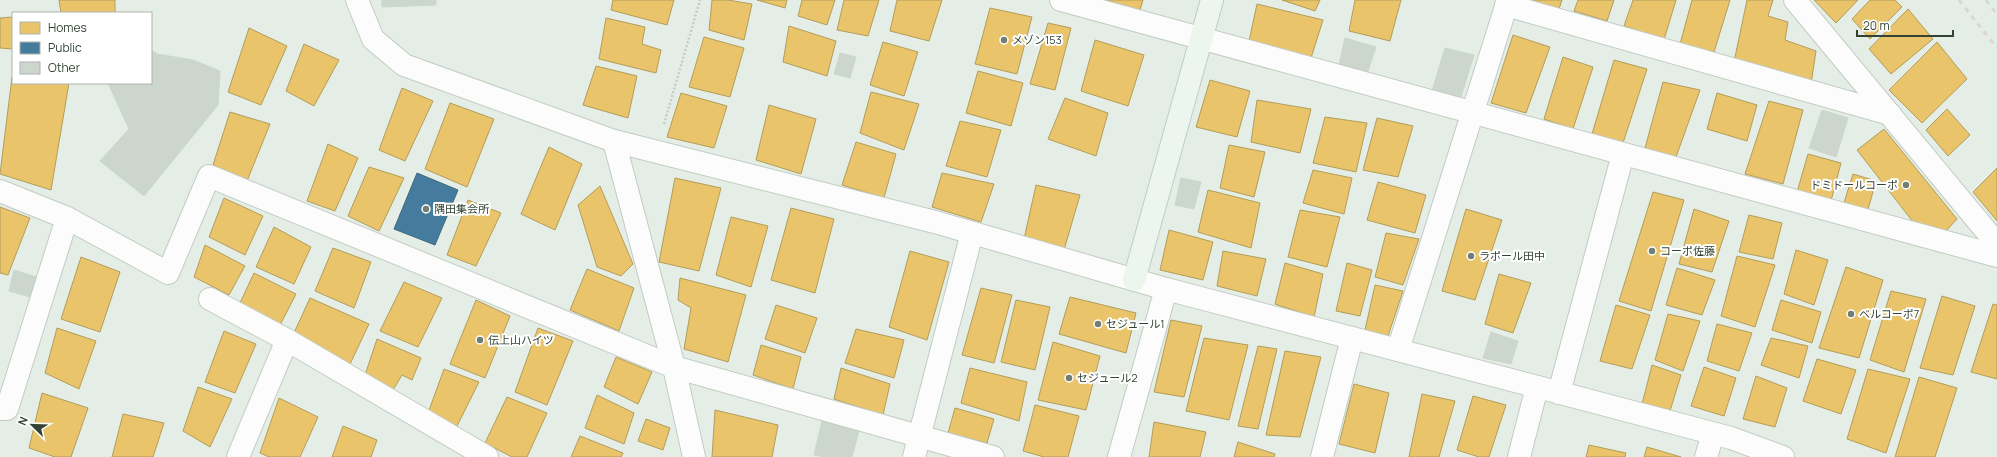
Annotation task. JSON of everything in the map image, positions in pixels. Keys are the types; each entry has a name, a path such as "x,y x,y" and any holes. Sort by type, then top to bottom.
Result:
{"street":[{"path":"357,0 373,39 404,65 614,141 935,222 1166,289 1731,438 1783,457"},
{"path":"1060,0 1997,256"},
{"path":"1134,280 1212,0"},
{"path":"1795,0 1997,244"},
{"path":"1398,350 1507,2 1890,114"},
{"path":"614,141 674,367 694,457"},
{"path":"1560,393 1623,154"},
{"path":"0,191 66,218 168,273 209,176 674,367 917,447 993,457"},
{"path":"0,409 7,409 66,218"},
{"path":"917,447 972,233"},
{"path":"1119,457 1166,289"},
{"path":"210,300 287,340 487,457"},
{"path":"1322,457 1352,338"},
{"path":"238,457 287,340"},
{"path":"1519,457 1537,387"},
{"path":"1706,457 1712,434"}],"path":[{"path":"656,151 700,0"}],"building: Homes":[{"path":"59,0 115,0 115,12 61,12"},
{"path":"613,0 674,0 667,25 611,10"},
{"path":"712,0 728,0 752,4 744,40 709,30"},
{"path":"757,0 787,0 785,8"},
{"path":"802,0 835,0 827,25 798,16"},
{"path":"844,0 879,0 868,36 837,30"},
{"path":"897,0 942,0 929,41 890,31"},
{"path":"1094,0 1143,0 1139,13"},
{"path":"1282,0 1320,0 1315,11"},
{"path":"1355,0 1401,0 1390,41 1349,31"},
{"path":"1526,0 1562,0 1558,12"},
{"path":"1578,0 1614,0 1607,21 1574,11"},
{"path":"1633,0 1676,0 1664,40 1624,26"},
{"path":"1692,0 1730,0 1714,52 1680,44"},
{"path":"1747,0 1773,0 1768,16 1788,22 1785,40 1816,51 1811,84 1734,62"},
{"path":"1814,0 1858,0 1836,23"},
{"path":"1870,0 1895,0 1902,7 1870,39 1852,19"},
{"path":"1257,4 1323,20 1311,58 1249,41"},
{"name":"メゾン153","path":"990,8 1032,17 1017,74 975,64"},
{"path":"1908,9 1933,39 1891,74 1869,49"},
{"path":"12,17 12,49 0,48 0,18"},
{"path":"606,18 645,27 642,44 661,50 656,73 599,59"},
{"path":"1048,23 1071,28 1055,90 1030,84"},
{"path":"789,26 836,41 827,76 783,62"},
{"path":"249,28 287,46 261,105 228,92"},
{"path":"1513,35 1550,47 1526,113 1491,103"},
{"path":"704,37 744,48 730,97 689,87"},
{"path":"1095,40 1144,55 1128,106 1081,91"},
{"path":"883,42 918,52 904,96 870,85"},
{"path":"1937,42 1967,79 1922,123 1889,90"},
{"path":"304,44 339,60 314,106 286,91"},
{"path":"1563,57 1593,67 1573,129 1544,119"},
{"path":"1614,60 1647,69 1623,143 1592,134"},
{"path":"596,66 637,76 628,118 583,105"},
{"path":"978,71 1023,83 1011,126 966,113"},
{"path":"12,77 12,84 69,84 51,190 0,174"},
{"path":"1210,80 1250,91 1237,137 1196,127"},
{"path":"1663,82 1700,90 1676,157 1645,148"},
{"path":"402,88 433,101 405,161 379,150"},
{"path":"871,92 919,104 904,150 860,133"},
{"path":"681,93 727,106 714,148 667,137"},
{"path":"1717,93 1757,105 1747,141 1707,129"},
{"path":"1065,98 1108,113 1096,156 1048,139"},
{"path":"1257,100 1311,109 1300,153 1251,142"},
{"path":"1769,101 1803,110 1783,184 1745,174"},
{"path":"450,103 494,119 467,187 425,169"},
{"path":"769,105 816,119 801,174 756,160"},
{"path":"1947,109 1970,135 1948,156 1926,130"},
{"path":"230,112 270,124 247,181 213,165"},
{"path":"1325,117 1367,123 1356,172 1313,163"},
{"path":"1377,118 1413,126 1398,177 1363,170"},
{"path":"960,121 1001,130 987,177 946,166"},
{"name":"ドミドールコーポ","path":"1884,129 1957,219 1945,232 1917,227 1857,150"},
{"path":"856,142 896,154 884,198 842,185"},
{"path":"328,144 358,158 335,211 307,201"},
{"path":"1229,145 1265,152 1254,197 1220,188"},
{"path":"549,147 582,164 555,230 521,214"},
{"path":"1808,154 1841,163 1831,201 1797,192"},
{"path":"369,167 404,178 379,231 348,216"},
{"path":"1997,168 1997,221 1973,192"},
{"path":"1313,170 1352,178 1344,214 1303,203"},
{"path":"942,173 994,184 981,222 932,207"},
{"path":"1853,174 1876,181 1867,213 1843,206"},
{"path":"675,178 721,188 699,271 659,262"},
{"path":"1378,182 1426,195 1415,233 1367,220"},
{"path":"1036,185 1080,195 1064,250 1024,239"},
{"path":"600,186 633,264 621,276 597,267 578,205"},
{"path":"1208,190 1260,203 1251,248 1198,232"},
{"name":"コーポ佐藤","path":"1653,192 1684,200 1651,311 1619,301"},
{"path":"224,198 263,216 245,255 209,237"},
{"path":"468,200 501,213 476,266 447,255"},
{"path":"0,207 30,218 8,275 0,273"},
{"path":"791,208 834,219 815,293 771,280"},
{"name":"ラポール田中","path":"1466,209 1502,220 1475,300 1442,291"},
{"path":"1694,209 1729,221 1712,272 1679,264"},
{"path":"1300,210 1340,217 1327,267 1288,257"},
{"path":"1749,215 1782,223 1773,259 1739,252"},
{"path":"731,217 768,226 751,287 716,275"},
{"path":"274,227 311,247 294,284 256,267"},
{"path":"1169,230 1213,242 1203,280 1160,270"},
{"path":"1386,233 1419,239 1403,285 1375,277"},
{"path":"205,245 245,266 229,295 194,277"},
{"path":"333,248 371,262 354,308 315,291"},
{"path":"1796,250 1828,260 1814,305 1784,294"},
{"path":"910,251 949,262 927,340 889,327"},
{"path":"1223,251 1266,259 1257,296 1217,286"},
{"path":"1737,256 1775,265 1755,327 1721,316"},
{"path":"81,257 120,272 100,332 61,319"},
{"path":"1285,263 1323,274 1314,317 1275,304"},
{"path":"1347,263 1372,270 1360,316 1336,311"},
{"name":"ベルコーポ7","path":"1846,267 1883,280 1859,358 1819,348"},
{"path":"1677,268 1715,280 1702,315 1666,305"},
{"path":"587,269 634,288 619,331 570,310"},
{"path":"254,273 296,294 279,327 239,305"},
{"path":"1499,274 1531,283 1513,333 1485,324"},
{"path":"680,278 746,295 728,362 684,349 691,308 678,300"},
{"path":"404,282 442,298 418,347 380,331"},
{"path":"1375,285 1403,291 1388,336 1365,330"},
{"path":"981,288 1012,295 994,363 962,355"},
{"path":"1891,291 1926,299 1904,372 1870,360"},
{"path":"1942,296 1975,306 1953,375 1920,368"},
{"name":"セジュール1","path":"1070,297 1136,313 1126,353 1059,334"},
{"path":"310,298 369,324 350,364 293,335"},
{"name":"伝上山ハイツ","path":"476,300 510,316 485,378 450,364"},
{"path":"1016,300 1050,307 1035,370 1001,362"},
{"path":"1781,300 1821,312 1812,343 1772,330"},
{"path":"1993,304 1997,305 1997,379 1971,372"},
{"path":"776,305 817,318 805,353 765,339"},
{"path":"1616,305 1650,315 1632,369 1600,361"},
{"path":"1668,314 1700,321 1683,371 1655,360"},
{"path":"1171,320 1202,326 1184,397 1154,392"},
{"path":"1717,324 1752,333 1739,371 1707,361"},
{"path":"57,328 96,341 79,389 45,373"},
{"path":"538,328 573,341 547,405 515,392"},
{"path":"856,329 904,340 894,378 845,363"},
{"path":"224,331 256,344 235,393 205,382"},
{"path":"1204,338 1248,345 1229,420 1186,411"},
{"path":"1771,338 1808,346 1799,378 1761,365"},
{"path":"377,339 421,358 412,380 402,375 390,395 364,378"},
{"name":"セジュール2","path":"1053,342 1100,356 1086,410 1038,400"},
{"path":"761,345 801,357 793,389 753,375"},
{"path":"1258,346 1277,349 1258,429 1238,426"},
{"path":"1285,351 1321,357 1300,437 1266,435"},
{"path":"616,357 652,372 638,404 604,387"},
{"path":"1817,359 1856,370 1841,414 1803,401"},
{"path":"1652,365 1681,375 1670,411 1642,404"},
{"path":"1704,367 1736,378 1724,416 1691,406"},
{"path":"841,368 890,384 883,415 834,399"},
{"path":"970,368 1027,382 1019,421 961,403"},
{"path":"444,369 479,382 457,426 428,413"},
{"path":"1868,369 1910,379 1886,453 1847,439"},
{"path":"1756,376 1787,388 1775,427 1743,419"},
{"path":"1919,377 1957,388 1935,457 1895,457"},
{"path":"1354,384 1389,393 1375,453 1339,444"},
{"path":"198,387 232,399 210,447 183,431"},
{"path":"42,393 88,408 71,457 55,457 29,448"},
{"path":"1422,394 1455,401 1439,457 1409,457"},
{"path":"597,395 634,413 624,444 585,428"},
{"path":"1473,396 1506,405 1489,457 1479,457 1457,450"},
{"path":"507,397 547,413 527,457 512,457 485,443"},
{"path":"279,398 318,417 300,457 269,457 260,453"},
{"path":"1035,405 1079,416 1068,457 1044,457 1023,451"},
{"path":"955,408 994,419 987,443 948,433"},
{"path":"715,410 778,425 772,457 712,457"},
{"path":"123,414 164,423 153,457 112,457"},
{"path":"646,419 670,428 663,450 638,441"},
{"path":"1154,422 1206,432 1200,457 1149,457"},
{"path":"343,426 377,440 371,457 332,457"},
{"path":"580,436 623,453 621,457 571,457"},
{"path":"1238,442 1275,454 1274,457 1234,457"},
{"path":"1589,445 1626,453 1625,457 1586,457"},
{"path":"1647,447 1681,457 1644,457"}],"building: Public":[{"name":"隅田集会所","path":"417,173 458,190 435,245 394,229"}],"building: Other":[{"path":"382,0 436,0 436,5 382,7"},
{"path":"1345,38 1376,47 1366,77 1338,69"},
{"path":"1445,48 1474,55 1460,100 1431,94"},
{"path":"152,51 157,54 193,60 220,71 218,105 144,196 100,161 129,129 108,84 152,84"},
{"path":"840,53 856,57 850,78 834,74"},
{"path":"1822,110 1848,118 1836,157 1809,148"},
{"path":"1181,178 1201,182 1194,209 1175,205"},
{"path":"14,270 36,277 30,297 9,291"},
{"path":"1491,332 1518,341 1511,364 1483,358"},
{"path":"822,421 859,431 852,457 824,457 814,455"}],"railway":[{"path":"1959,0 1997,48"},
{"path":"1986,0 1997,14"}],"place":[{"name":"メゾン153","path":"1004,40"},
{"name":"ドミドールコーポ","path":"1906,185"},
{"name":"隅田集会所","path":"426,209"},
{"name":"コーポ佐藤","path":"1652,251"},
{"name":"ラポール田中","path":"1471,256"},
{"name":"ベルコーポ7","path":"1851,314"},
{"name":"セジュール1","path":"1098,324"},
{"name":"伝上山ハイツ","path":"480,340"},
{"name":"セジュール2","path":"1069,378"}]}
